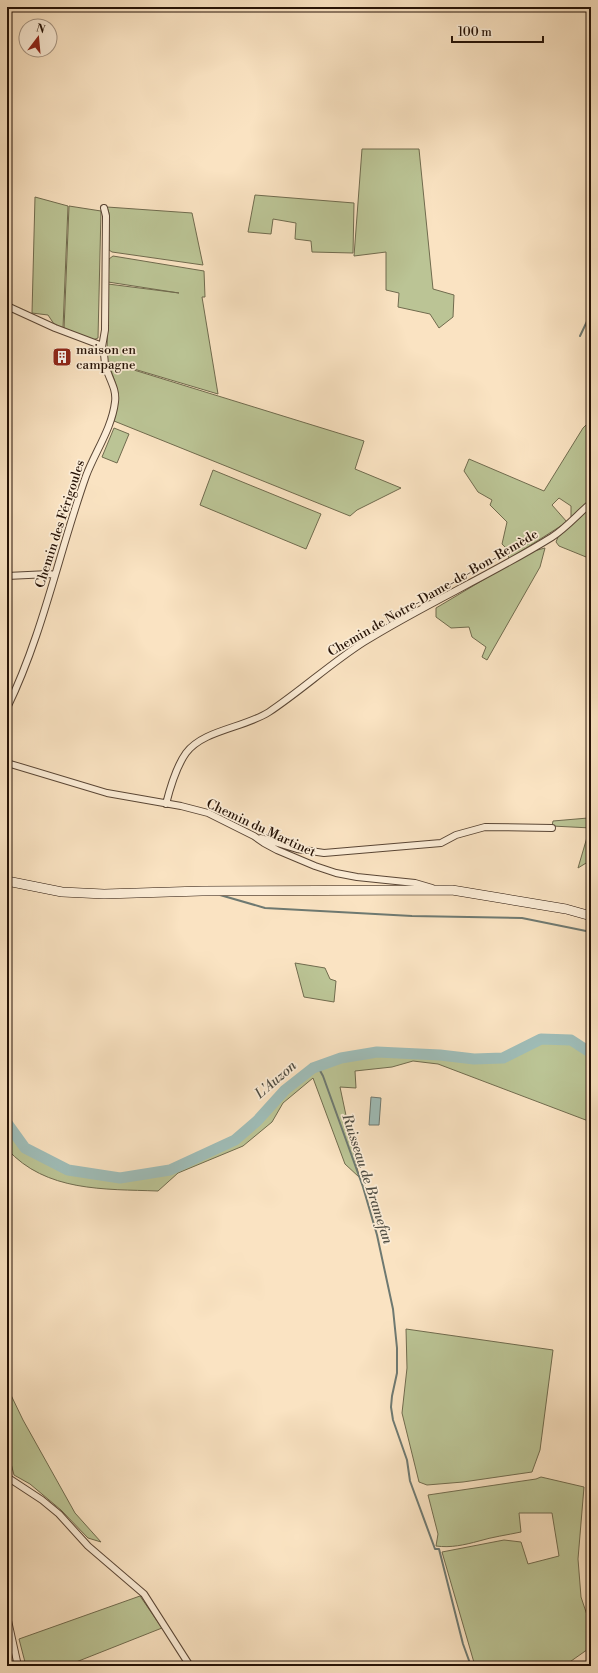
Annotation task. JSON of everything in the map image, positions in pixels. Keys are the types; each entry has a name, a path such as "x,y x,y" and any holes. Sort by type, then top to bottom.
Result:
{"main road":[{"path":"7,881 62,892 104,894 202,891 438,889 518,900 566,909 591,916"}],"street":[{"name":"Chemin des Férigoules","path":"7,708 20,682 87,475 109,424 115,403 115,392 105,365 102,347 105,322 106,216 104,208"},
{"path":"7,306 80,339 97,343 102,347"},
{"name":"Chemin de Notre-Dame-de-Bon-Remède","path":"166,804 178,768 186,753 198,742 244,724 268,712 328,666 365,642 553,536 591,504"},
{"path":"7,576 55,575"},
{"name":"Chemin du Martinet","path":"7,763 107,793 208,813 254,836 277,850 315,866 357,877 415,883 438,889"},
{"path":"254,836 297,849 324,852 441,843 462,833 485,827 552,828"},
{"path":"7,1476 42,1500 59,1514 88,1546 144,1594 190,1666"},
{"path":"7,1616 18,1666"}],"green space":[{"path":"362,149 419,149 433,289 454,295 453,317 439,328 430,314 398,307 399,293 386,290 386,252 354,256"},
{"path":"255,195 354,203 353,253 312,252 311,241 295,239 296,223 273,219 271,234 248,232"},
{"path":"35,197 68,206 63,328 54,324 48,315 32,313"},
{"path":"69,206 101,211 98,338 93,340 64,329"},
{"path":"107,207 192,213 203,265 112,252 109,250 109,213"},
{"path":"113,256 204,271 205,297 202,297 218,394 107,361 108,284 179,293 108,282 109,259"},
{"path":"108,362 364,441 355,469 401,488 357,510 350,516 114,421 118,397 114,378"},
{"path":"591,420 591,500 571,517 571,506 559,498 552,505 567,522 509,559 507,549 502,544 507,522 490,505 492,500 478,492 464,471 469,459 544,491 583,428"},
{"path":"114,428 129,434 117,463 102,457"},
{"path":"213,470 321,514 306,549 200,505"},
{"path":"591,507 591,559 559,546 556,542 558,537"},
{"path":"545,548 540,567 487,660 482,657 486,647 472,637 469,627 451,628 436,617 436,608 530,552"},
{"path":"591,819 591,828 552,826 553,821"},
{"path":"588,834 591,835 591,860 578,868"},
{"path":"295,963 325,968 330,979 336,981 334,1002 304,997"},
{"path":"541,1043 571,1043 591,1056 591,1122 438,1064 413,1061 392,1067 355,1071 356,1088 340,1087 359,1177 345,1164 313,1078 283,1103 272,1122 243,1146 178,1173 158,1191 97,1188 58,1181 39,1173 22,1163 7,1149 7,1126 24,1150 67,1173 121,1181 171,1172 236,1141 257,1123 287,1091 314,1070 342,1060 377,1054 440,1057 474,1062 502,1061"},
{"path":"406,1329 553,1350 540,1450 532,1472 463,1482 427,1485 419,1482 402,1413 407,1368"},
{"path":"9,1391 23,1420 75,1513 101,1542 88,1538 61,1510 30,1484 14,1475 7,1448 7,1392"},
{"path":"541,1477 584,1487 578,1559 581,1597 591,1627 591,1647 564,1666 475,1666 442,1552 504,1540 521,1542 528,1564 559,1556 552,1513 519,1513 521,1532 458,1546 436,1546 438,1534 428,1495"},
{"path":"140,1596 162,1628 66,1666 26,1666 19,1639"}],"water":[{"path":"371,1097 381,1098 379,1125 369,1125"}],"waterway":[{"path":"580,336 591,313"},
{"path":"220,895 265,908 412,916 522,918 591,932"},
{"name":"L'Auzon","path":"7,1123 25,1148 68,1170 120,1178 170,1170 235,1140 257,1121 285,1090 313,1068 341,1058 377,1052 440,1055 474,1059 503,1058 541,1039 571,1040 591,1053"},
{"name":"Ruisseau de Bramefan","path":"318,1067 323,1076 363,1187 377,1235 393,1309 397,1348 397,1373 391,1407 393,1420 407,1460 410,1481 435,1549 439,1549 463,1644 471,1666"}],"place":[{"name":"maison en campagne","path":"62,357"}]}
